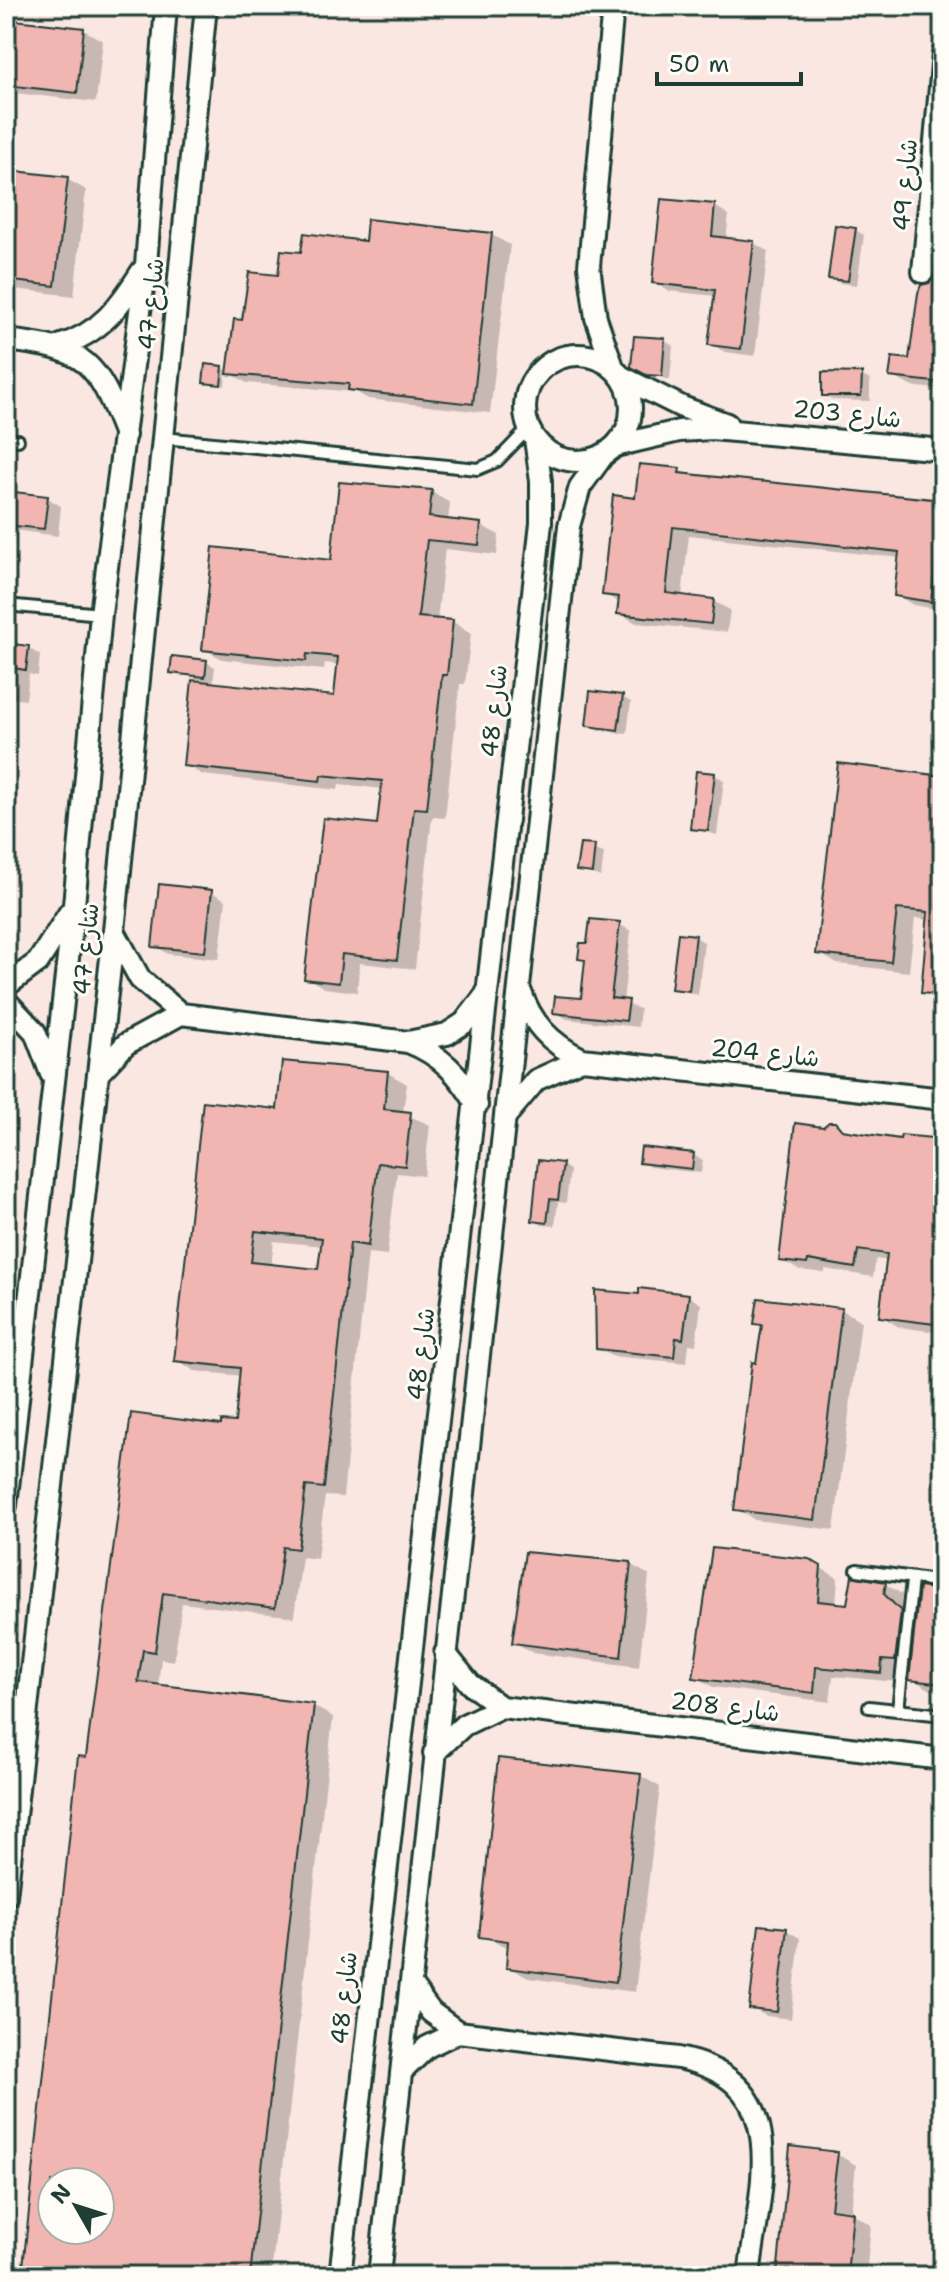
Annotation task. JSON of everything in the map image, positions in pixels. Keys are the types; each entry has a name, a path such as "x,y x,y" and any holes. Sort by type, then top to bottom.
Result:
{"street":[{"name":"شارع 47","path":"6,1505 74,905 101,614 126,439 146,265 166,6"},
{"name":"شارع 47","path":"6,1896 114,931 206,6"},
{"path":"379,2276 569,526 580,487 623,437 631,413 631,400 596,318 589,266 613,6"},
{"name":"شارع 49","path":"923,272 943,54"},
{"path":"6,340 59,346 85,336 108,319 146,265"},
{"path":"59,346 90,367 102,383 126,439"},
{"path":"610,450 580,461 567,459 544,448 532,433 526,415 528,390 542,369 553,361 578,354 603,360 618,372"},
{"name":"شارع 203","path":"618,372 682,407 746,430"},
{"name":"شارع 203","path":"610,450 679,431 746,430 943,450"},
{"name":"شارع 48","path":"340,2276 477,1105 541,523 541,481 532,433"},
{"path":"6,986 38,962 74,905"},
{"path":"114,931 140,979 181,1014 408,1042 428,1040 456,1028 490,990"},
{"name":"شارع 204","path":"518,987 527,1011 541,1031 560,1048 582,1059 943,1099"},
{"path":"6,1001 27,1019 35,1032 54,1082"},
{"path":"98,1074 135,1037 181,1014"},
{"path":"408,1042 448,1064 477,1105"},
{"path":"504,1118 536,1080 582,1059"},
{"path":"434,1753 464,1725 501,1707 470,1684 445,1653"},
{"name":"شارع 208","path":"501,1707 943,1759"},
{"path":"411,1985 431,2012 458,2032 678,2058 708,2064 734,2079 753,2103 762,2132 749,2276"},
{"path":"402,2071 427,2047 458,2032"}],"lane":[{"path":"163,438 478,469 497,461 532,433"},
{"path":"6,605 101,614"},
{"path":"857,1570 943,1582"},
{"path":"898,1710 912,1580"},
{"path":"869,1707 943,1715"}],"shaded area":[{"path":"6,6 943,6 943,2276 6,2276"}],"building":[{"path":"6,19 84,28 77,93 6,85"},
{"path":"6,170 68,177 55,286 6,280"},
{"path":"943,196 943,383 889,377 892,357 909,359 918,293 921,285 929,283 936,274"},
{"path":"661,199 715,204 712,236 754,241 741,349 708,345 715,290 652,283"},
{"path":"367,219 492,233 473,404 348,390 349,384 227,374 234,319 242,320 249,272 278,275 281,250 301,252 304,233 365,241"},
{"path":"835,225 856,228 848,281 828,279"},
{"path":"634,336 665,338 662,376 646,375 631,367"},
{"path":"205,364 223,366 221,385 203,383"},
{"path":"822,372 862,373 861,396 822,396"},
{"path":"639,464 680,468 679,473 942,500 931,602 894,596 899,552 673,527 666,593 714,599 711,624 617,614 619,597 602,595 613,495 635,498"},
{"path":"339,482 432,490 429,517 481,523 479,545 427,540 418,617 453,620 447,675 442,675 427,809 414,808 397,960 342,954 339,983 304,979 323,818 377,824 382,781 321,775 320,781 183,766 192,680 334,696 338,657 307,654 306,661 202,650 213,547 331,560"},
{"path":"6,491 48,496 44,529 6,525"},
{"path":"6,643 29,646 26,670 6,667"},
{"path":"172,656 207,660 205,677 170,673"},
{"path":"590,691 623,695 618,730 586,726"},
{"path":"838,763 943,776 943,995 921,993 928,912 897,909 891,962 816,954"},
{"path":"696,771 715,773 708,831 690,829"},
{"path":"580,844 595,845 592,873 576,871"},
{"path":"159,884 212,890 205,952 152,947"},
{"path":"590,919 620,922 611,998 629,1000 626,1021 553,1013 555,996 581,998 585,960 578,959 580,943 587,943"},
{"path":"678,933 696,935 689,991 671,989"},
{"path":"282,1061 388,1071 384,1109 411,1112 405,1166 378,1163 368,1246 350,1243 324,1488 306,1486 298,1549 283,1547 275,1608 163,1593 155,1652 143,1650 138,1682 314,1704 250,2276 22,2276 78,1756 86,1757 131,1413 221,1425 221,1421 235,1422 240,1368 174,1361 203,1101 277,1109","holes":["255,1231 322,1238 318,1269 251,1262"]},
{"path":"835,1122 842,1130 900,1139 901,1135 943,1139 943,1325 879,1317 887,1254 858,1250 855,1268 808,1260 807,1264 779,1261 795,1123 823,1127"},
{"path":"641,1147 694,1153 692,1169 639,1163"},
{"path":"538,1160 563,1163 558,1200 550,1199 547,1223 532,1221"},
{"path":"639,1288 689,1294 683,1339 676,1338 674,1357 596,1349 595,1290 639,1294"},
{"path":"758,1298 842,1308 815,1520 734,1510 752,1362 756,1363 762,1325 754,1324"},
{"path":"712,1548 809,1559 821,1566 818,1601 847,1604 852,1576 886,1582 884,1594 901,1611 895,1661 882,1660 881,1673 816,1667 814,1693 693,1678"},
{"path":"525,1552 631,1562 621,1657 512,1643"},
{"path":"919,1587 943,1590 943,1684 909,1680"},
{"path":"498,1758 641,1774 616,1982 506,1968 508,1941 479,1937"},
{"path":"759,1925 787,1928 777,2012 749,2009"},
{"path":"790,2146 838,2152 831,2209 853,2212 847,2276 777,2276"}]}
